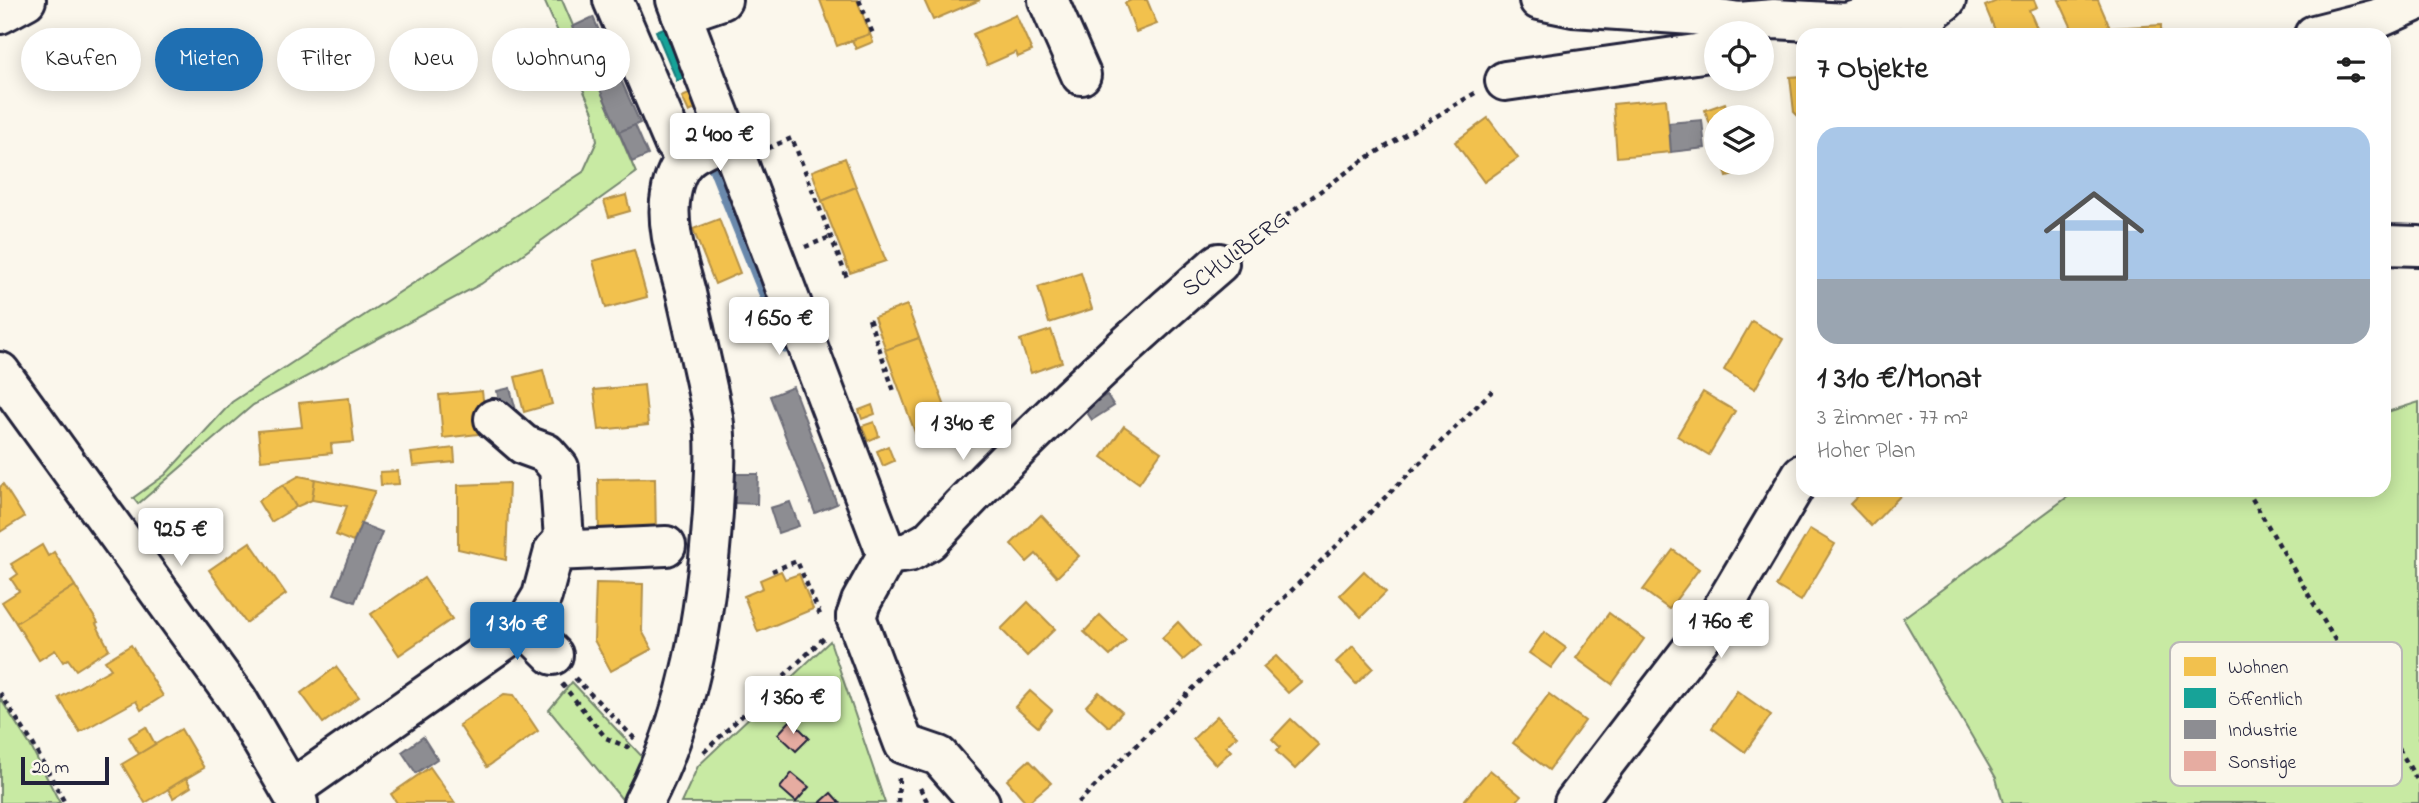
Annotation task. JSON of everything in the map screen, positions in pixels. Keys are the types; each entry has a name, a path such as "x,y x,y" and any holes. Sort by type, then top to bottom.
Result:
{"street":[{"path":"0,14 26,0"},
{"path":"613,0 674,143 686,158"},
{"path":"722,0 678,7 730,150 887,555 860,602 838,625 904,744 939,756 980,803"},
{"path":"1048,0 1081,75"},
{"path":"1539,0 1573,7 1692,15 1740,22 1774,19 1842,27 1924,0"},
{"path":"1922,28 1932,11 1946,0"},
{"path":"2342,28 2377,19 2419,0"},
{"path":"1774,42 1796,37"},
{"path":"1505,81 1704,53"},
{"path":"643,803 651,749 689,677 708,586 714,483 713,422 671,231 670,196 678,167 686,158 730,150"},
{"path":"2391,244 2419,246"},
{"name":"SCHULBERG","path":"887,555 909,552 929,541 1060,408 1148,324 1219,263"},
{"path":"0,372 237,699 294,796 524,626 541,596 554,551 564,539 559,468 545,453 524,445 494,419"},
{"path":"1574,803 1721,611 1796,484"},
{"path":"554,551 666,546"},
{"path":"524,626 564,674"}],"path":[{"path":"859,0 873,34"},
{"name":"SCHULBERG","path":"1219,263 1362,161 1473,94 1505,81"},
{"path":"730,150 792,138 847,278"},
{"path":"869,319 895,394"},
{"path":"1078,803 1494,389"},
{"path":"2251,497 2336,642"},
{"path":"564,674 606,738 626,747 651,749 694,761 838,625 797,561 772,571"},
{"path":"564,674 651,749"},
{"path":"0,693 33,744 65,803"},
{"path":"2402,754 2419,783"}],"green space":[{"path":"544,0 562,0 574,28 556,28"},
{"path":"584,91 601,91 636,173 481,284 253,405 138,504 133,498 165,475 232,402 583,172 597,141 593,112"},
{"path":"2419,402 2419,803 2003,803 1996,778 1903,618 2067,497 2391,497 2391,411"},
{"path":"830,641 885,803 681,803 698,766"},
{"path":"572,682 650,765 625,803 549,710"},
{"path":"0,698 30,745 60,803 0,803"}],"building: Wohnen":[{"path":"820,0 857,0 870,34 837,46"},
{"path":"924,0 980,0 933,20"},
{"path":"1131,0 1147,0 1157,24 1136,32 1125,3"},
{"path":"1999,0 2034,0 2037,7 2029,10 2037,28 1994,28 1985,6"},
{"path":"2059,0 2098,0 2110,28 2072,28"},
{"path":"1016,15 1032,51 1018,57 1016,52 987,65 973,34"},
{"path":"2161,25 2161,28 2111,28"},
{"path":"870,34 873,42 856,49 852,40"},
{"path":"1796,76 1796,114 1794,112 1790,77"},
{"path":"691,93 698,108 689,112 682,97"},
{"path":"1666,99 1671,152 1617,157 1613,104"},
{"path":"1488,118 1518,158 1484,182 1455,142"},
{"path":"845,158 856,187 822,201 812,171"},
{"path":"856,187 886,261 850,273 822,201"},
{"path":"626,195 630,211 609,217 604,201"},
{"path":"719,219 740,273 715,284 693,229"},
{"path":"634,250 647,297 606,308 593,261"},
{"path":"1081,273 1092,309 1049,323 1038,287"},
{"path":"907,305 919,338 886,350 874,317"},
{"path":"1752,321 1783,339 1755,389 1724,370"},
{"path":"1051,330 1062,362 1031,373 1020,340"},
{"path":"919,338 955,433 920,446 885,350"},
{"path":"543,370 552,404 524,412 515,377"},
{"path":"644,385 648,425 599,430 594,390"},
{"path":"482,391 487,433 443,438 439,395"},
{"path":"1703,392 1735,411 1709,455 1677,436"},
{"path":"349,398 354,442 331,444 332,453 261,460 258,431 302,427 299,403"},
{"path":"872,405 875,414 862,419 859,410"},
{"path":"874,422 879,436 868,441 862,426"},
{"path":"1124,426 1161,452 1139,483 1102,457"},
{"path":"888,446 894,461 883,466 877,451"},
{"path":"454,448 455,462 413,466 411,453"},
{"path":"398,471 399,484 381,485 380,472"},
{"path":"299,476 315,479 312,500 296,507 283,485"},
{"path":"655,478 656,538 599,539 598,479"},
{"path":"315,479 375,491 353,542 336,535 347,506 312,500"},
{"path":"509,483 506,560 458,549 458,485"},
{"path":"3,484 24,517 0,532 0,487"},
{"path":"283,485 296,507 271,522 258,501"},
{"path":"1857,497 1899,497 1871,526 1850,504"},
{"path":"1041,515 1079,556 1057,577 1036,554 1027,562 1011,544"},
{"path":"1810,529 1835,544 1801,601 1776,586"},
{"path":"250,542 286,594 246,623 209,570"},
{"path":"42,545 48,556 54,552 75,586 16,623 2,602 19,591 11,579 18,574 11,564"},
{"path":"1673,550 1699,569 1669,609 1643,590"},
{"path":"781,571 785,579 799,574 813,609 758,632 744,596 763,588 760,580"},
{"path":"1364,571 1386,592 1361,617 1340,595"},
{"path":"424,578 452,619 399,655 371,614"},
{"path":"596,583 643,584 642,631 652,649 611,671 594,640"},
{"path":"75,586 98,623 96,624 109,649 76,670 68,659 63,662 55,650 39,660 16,623"},
{"path":"1028,602 1055,629 1027,656 1001,629"},
{"path":"1609,613 1644,639 1612,684 1576,658"},
{"path":"1100,615 1126,640 1110,656 1084,632"},
{"path":"1178,622 1200,646 1183,660 1162,638"},
{"path":"1544,632 1566,648 1551,668 1529,653"},
{"path":"131,645 163,696 141,710 136,701 80,732 59,698 111,669 105,661"},
{"path":"1353,646 1373,668 1356,684 1336,662"},
{"path":"1276,656 1301,682 1288,693 1263,667"},
{"path":"336,667 359,697 323,723 301,693"},
{"path":"1030,691 1052,710 1038,727 1015,707"},
{"path":"1737,691 1771,715 1745,752 1712,728"},
{"path":"1099,692 1122,712 1109,727 1086,706"},
{"path":"504,694 514,695 538,731 487,767 459,725"},
{"path":"1549,694 1585,721 1549,770 1513,743"},
{"path":"1217,716 1237,736 1226,746 1231,751 1216,765 1193,739"},
{"path":"1291,719 1319,745 1295,769 1276,751 1280,747 1272,739"},
{"path":"146,727 155,744 139,754 129,737"},
{"path":"181,729 204,768 145,803 122,764"},
{"path":"1029,760 1051,783 1027,803 1007,780"},
{"path":"430,767 455,803 397,803 391,794"},
{"path":"1490,770 1521,796 1515,803 1462,803"},
{"path":"186,778 191,787 173,798 168,789"}],"building: Öffentlich":[{"path":"671,25 692,75 677,81 656,31"}],"building: Industrie":[{"path":"593,17 598,28 572,28"},
{"path":"601,91 626,91 640,123 619,132"},
{"path":"1702,120 1704,148 1671,152 1669,123"},
{"path":"635,125 648,155 632,162 619,132"},
{"path":"793,387 837,504 815,513 770,396"},
{"path":"510,388 517,414 502,416 497,391"},
{"path":"1107,395 1114,406 1092,420 1084,408"},
{"path":"733,474 758,474 757,504 732,503"},
{"path":"790,502 799,526 778,533 770,508"},
{"path":"361,524 382,532 355,602 334,594"},
{"path":"423,737 437,759 416,773 402,752"}],"building: Sonstige":[{"path":"791,720 809,738 796,751 778,734"},
{"path":"792,773 809,787 796,802 780,788"},
{"path":"831,793 840,803 820,803 822,801"}],"waterway":[{"path":"713,169 785,349"}]}
